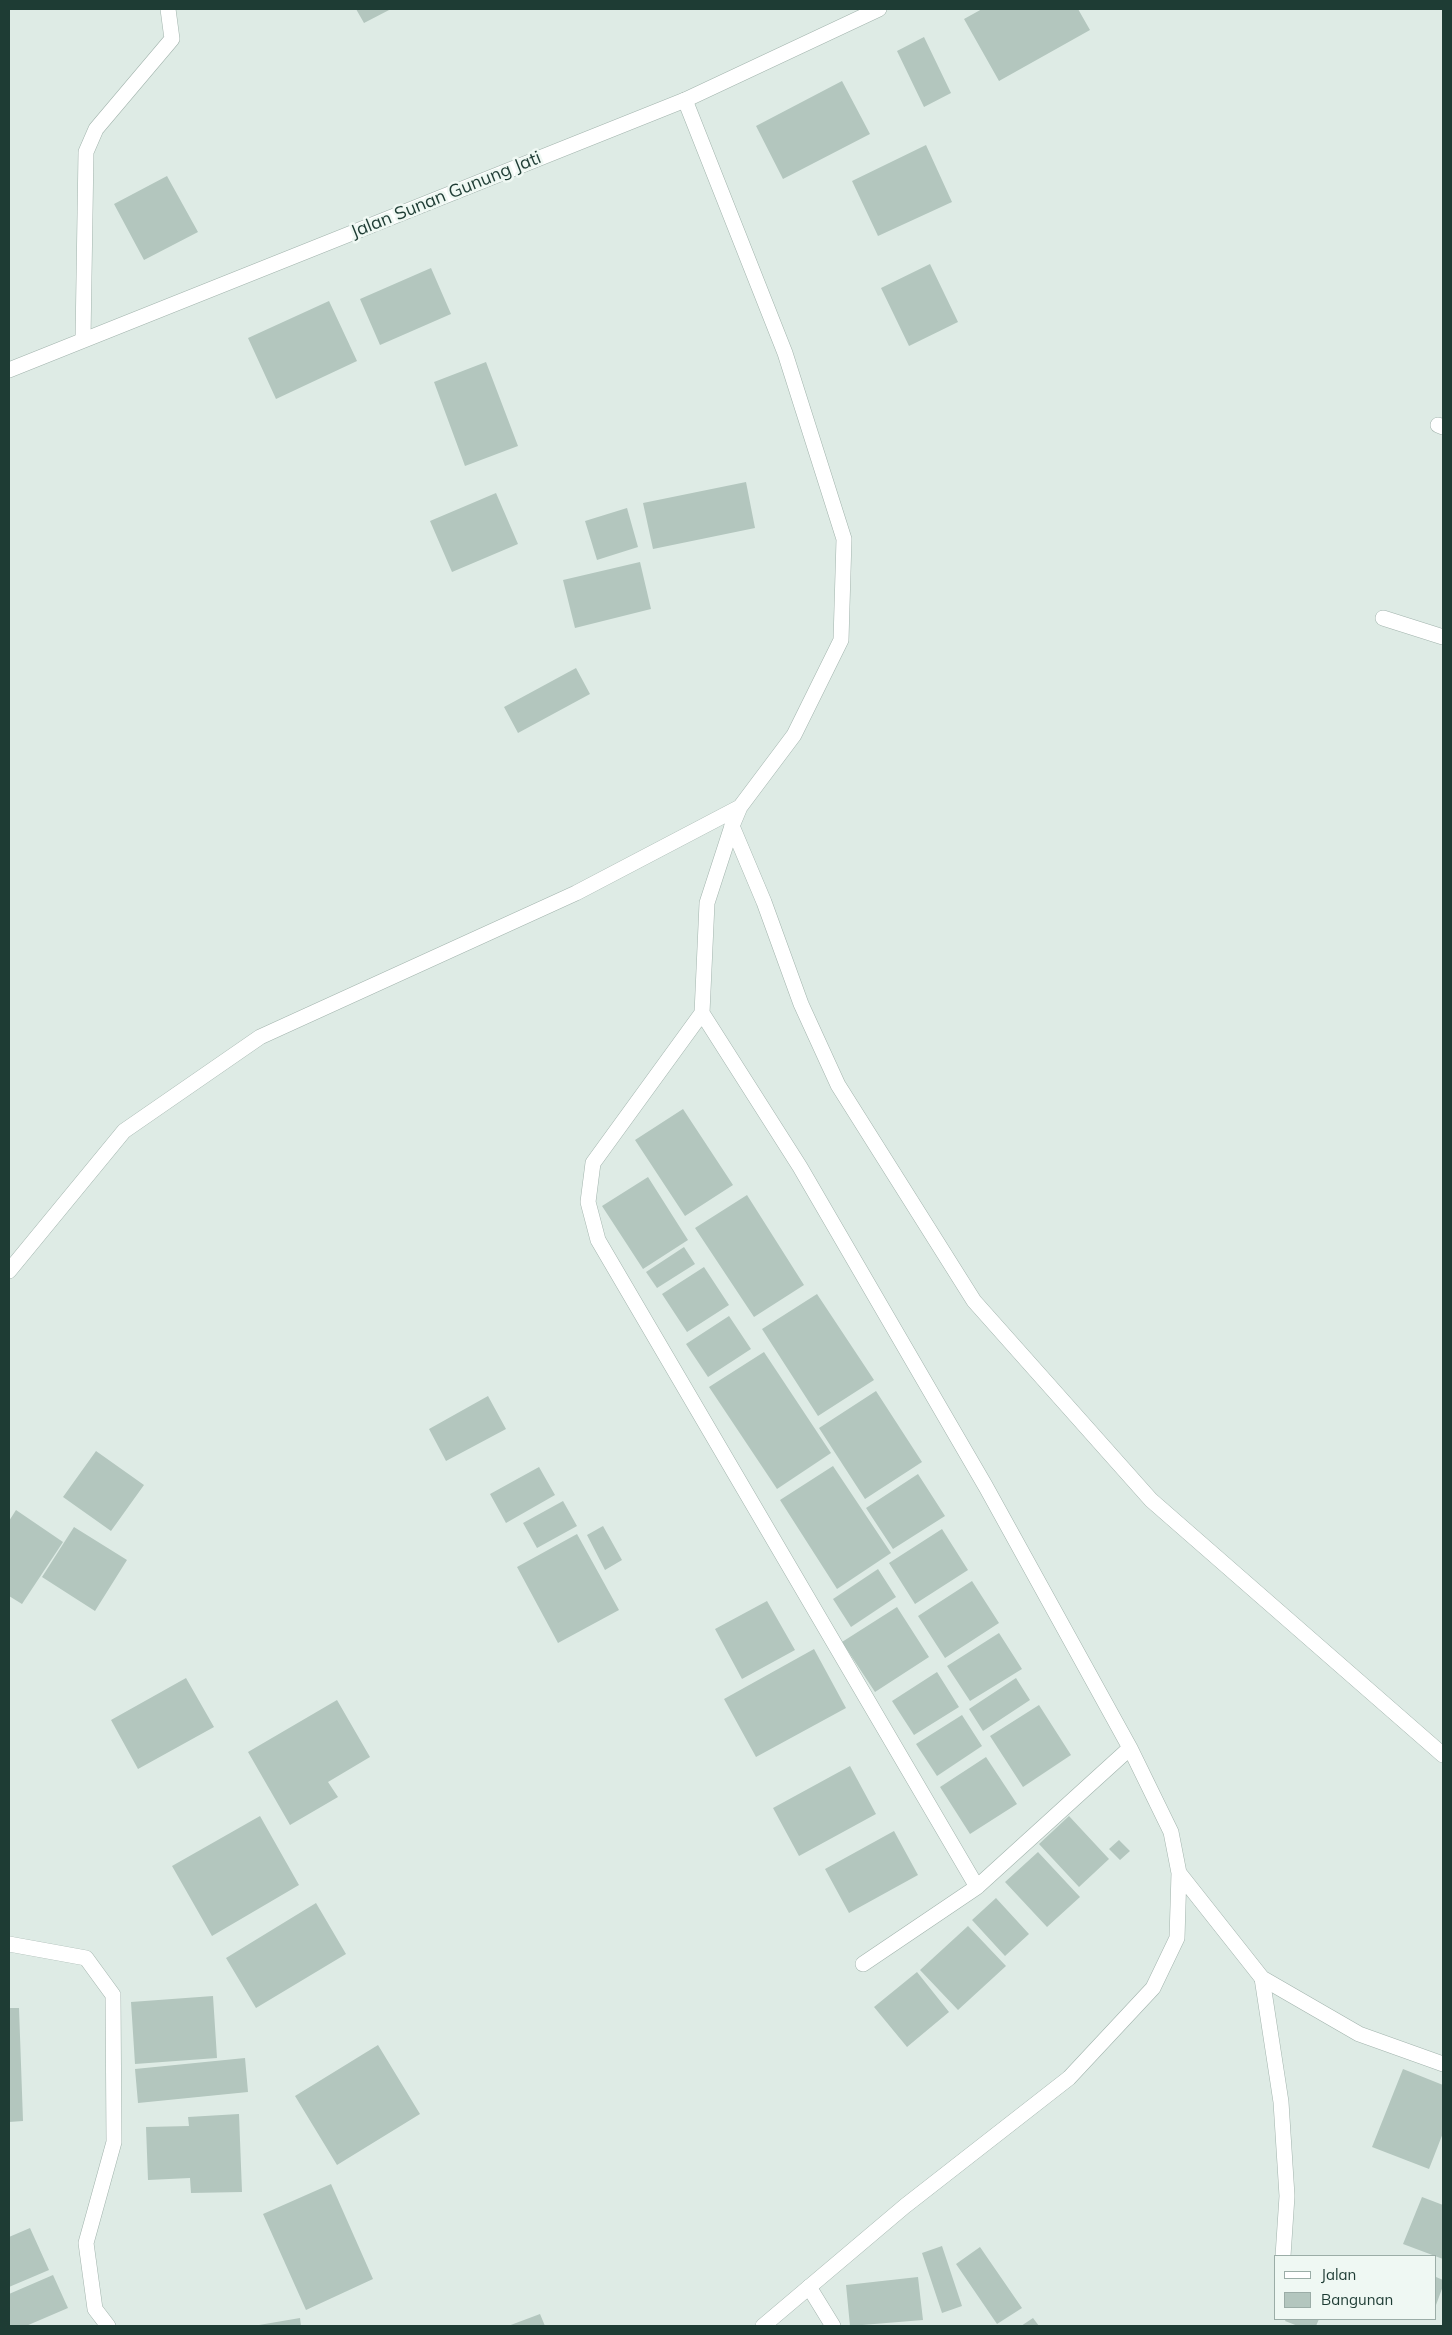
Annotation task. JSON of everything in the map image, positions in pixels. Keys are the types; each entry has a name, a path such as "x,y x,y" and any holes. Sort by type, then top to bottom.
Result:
{"street":[{"path":"83,339 86,152 96,129 172,39 168,9"},
{"name":"Jalan Sunan Gunung Jati","path":"9,370 685,100 879,9"},
{"path":"685,100 785,353 844,539 841,640 794,735 740,807 732,826 707,903 702,1013 593,1164 588,1202 598,1240 977,1887"},
{"path":"1383,618 1443,637"},
{"path":"9,1271 124,1131 260,1037 576,893 740,807"},
{"path":"732,826 764,902 801,1004 838,1085 974,1301 1151,1500 1443,1755"},
{"path":"702,1013 800,1167 981,1478 1130,1748 1171,1832 1179,1873 1176,1938 1153,1988 1069,2078 905,2206 762,2326"},
{"path":"863,1964 977,1887 1130,1748"},
{"path":"1179,1873 1262,1978 1359,2034 1443,2064"},
{"path":"9,1944 86,1958 112,1995 114,2142 86,2243 95,2309 108,2326"},
{"path":"1262,1978 1281,2102 1287,2196 1283,2255"},
{"path":"809,2287 833,2326"}],"building":[{"path":"356,9 391,9 364,23"},
{"path":"982,9 1078,9 1090,30 999,81 964,19"},
{"path":"924,37 951,93 924,107 897,51"},
{"path":"842,81 870,134 783,179 756,126"},
{"path":"926,145 952,202 878,236 852,181"},
{"path":"167,176 198,232 144,260 114,204"},
{"path":"930,264 958,322 909,346 881,288"},
{"path":"431,268 451,314 380,345 360,299"},
{"path":"329,301 357,361 276,399 248,338"},
{"path":"486,362 518,446 465,466 434,382"},
{"path":"746,482 755,528 653,549 643,503"},
{"path":"496,493 518,544 452,572 430,521"},
{"path":"627,508 638,547 597,560 585,521"},
{"path":"640,562 651,609 575,628 563,580"},
{"path":"576,668 590,694 518,733 504,707"},
{"path":"683,1109 733,1185 685,1216 635,1140"},
{"path":"648,1177 688,1240 643,1269 602,1206"},
{"path":"747,1195 804,1285 754,1317 695,1228"},
{"path":"684,1247 695,1264 657,1288 646,1272"},
{"path":"704,1267 729,1305 687,1332 662,1294"},
{"path":"817,1294 874,1380 818,1416 762,1329"},
{"path":"729,1316 751,1349 708,1377 686,1344"},
{"path":"764,1352 831,1453 777,1489 709,1387"},
{"path":"876,1391 922,1462 865,1499 819,1428"},
{"path":"488,1396 506,1429 446,1461 429,1429"},
{"path":"96,1451 144,1485 111,1531 63,1497"},
{"path":"833,1466 891,1553 837,1589 780,1500"},
{"path":"539,1467 555,1495 506,1523 490,1494"},
{"path":"918,1474 945,1516 893,1549 866,1508"},
{"path":"563,1501 577,1526 537,1548 523,1523"},
{"path":"16,1510 63,1542 22,1604 9,1596 9,1521"},
{"path":"603,1526 622,1560 605,1570 587,1535"},
{"path":"74,1527 127,1560 95,1611 42,1577"},
{"path":"942,1529 968,1570 915,1604 889,1563"},
{"path":"577,1534 619,1610 558,1643 517,1567"},
{"path":"878,1569 896,1597 851,1627 833,1599"},
{"path":"972,1581 999,1623 945,1658 918,1616"},
{"path":"767,1601 795,1650 742,1679 715,1629"},
{"path":"897,1607 929,1657 875,1692 842,1642"},
{"path":"999,1633 1022,1669 970,1701 947,1666"},
{"path":"814,1649 846,1708 756,1757 724,1699"},
{"path":"937,1672 959,1707 914,1735 892,1701"},
{"path":"186,1678 214,1727 138,1769 111,1720"},
{"path":"1016,1678 1030,1700 983,1731 969,1709"},
{"path":"337,1700 370,1757 328,1782 338,1797 290,1825 248,1752"},
{"path":"1039,1705 1071,1755 1023,1787 990,1736"},
{"path":"962,1715 982,1746 937,1776 916,1744"},
{"path":"986,1757 1017,1804 970,1834 940,1787"},
{"path":"850,1766 876,1814 799,1856 773,1808"},
{"path":"260,1816 299,1885 212,1936 172,1866"},
{"path":"1069,1816 1109,1859 1079,1887 1039,1844"},
{"path":"894,1831 918,1875 849,1913 825,1869"},
{"path":"1119,1840 1130,1851 1120,1860 1109,1849"},
{"path":"1038,1852 1080,1897 1047,1927 1005,1882"},
{"path":"996,1898 1029,1934 1005,1956 972,1920"},
{"path":"316,1903 346,1954 256,2008 226,1958"},
{"path":"968,1926 1006,1966 958,2010 920,1970"},
{"path":"917,1972 949,2012 907,2047 874,2007"},
{"path":"213,1996 217,2058 135,2064 131,2002"},
{"path":"9,2008 19,2008 23,2121 9,2122"},
{"path":"378,2045 420,2114 337,2165 295,2096"},
{"path":"245,2058 248,2092 138,2103 135,2069"},
{"path":"1403,2069 1443,2085 1443,2133 1429,2169 1372,2147"},
{"path":"239,2114 242,2192 191,2193 190,2178 148,2180 146,2127 189,2126 188,2117"},
{"path":"331,2184 373,2279 306,2310 263,2214"},
{"path":"1422,2197 1443,2205 1443,2259 1437,2255 1403,2244"},
{"path":"30,2228 49,2270 9,2287 9,2237"},
{"path":"942,2246 962,2306 942,2313 922,2253"},
{"path":"980,2247 1022,2308 997,2324 956,2264"},
{"path":"53,2275 68,2308 26,2326 9,2326 9,2294"},
{"path":"918,2277 923,2320 850,2326 846,2285"},
{"path":"1437,2277 1443,2280 1443,2286 1437,2302"},
{"path":"540,2314 545,2326 508,2326"},
{"path":"300,2318 301,2326 259,2326 259,2325"},
{"path":"1033,2318 1039,2326 1021,2326"},
{"path":"1319,2320 1316,2326 1298,2326 1285,2321"}]}
